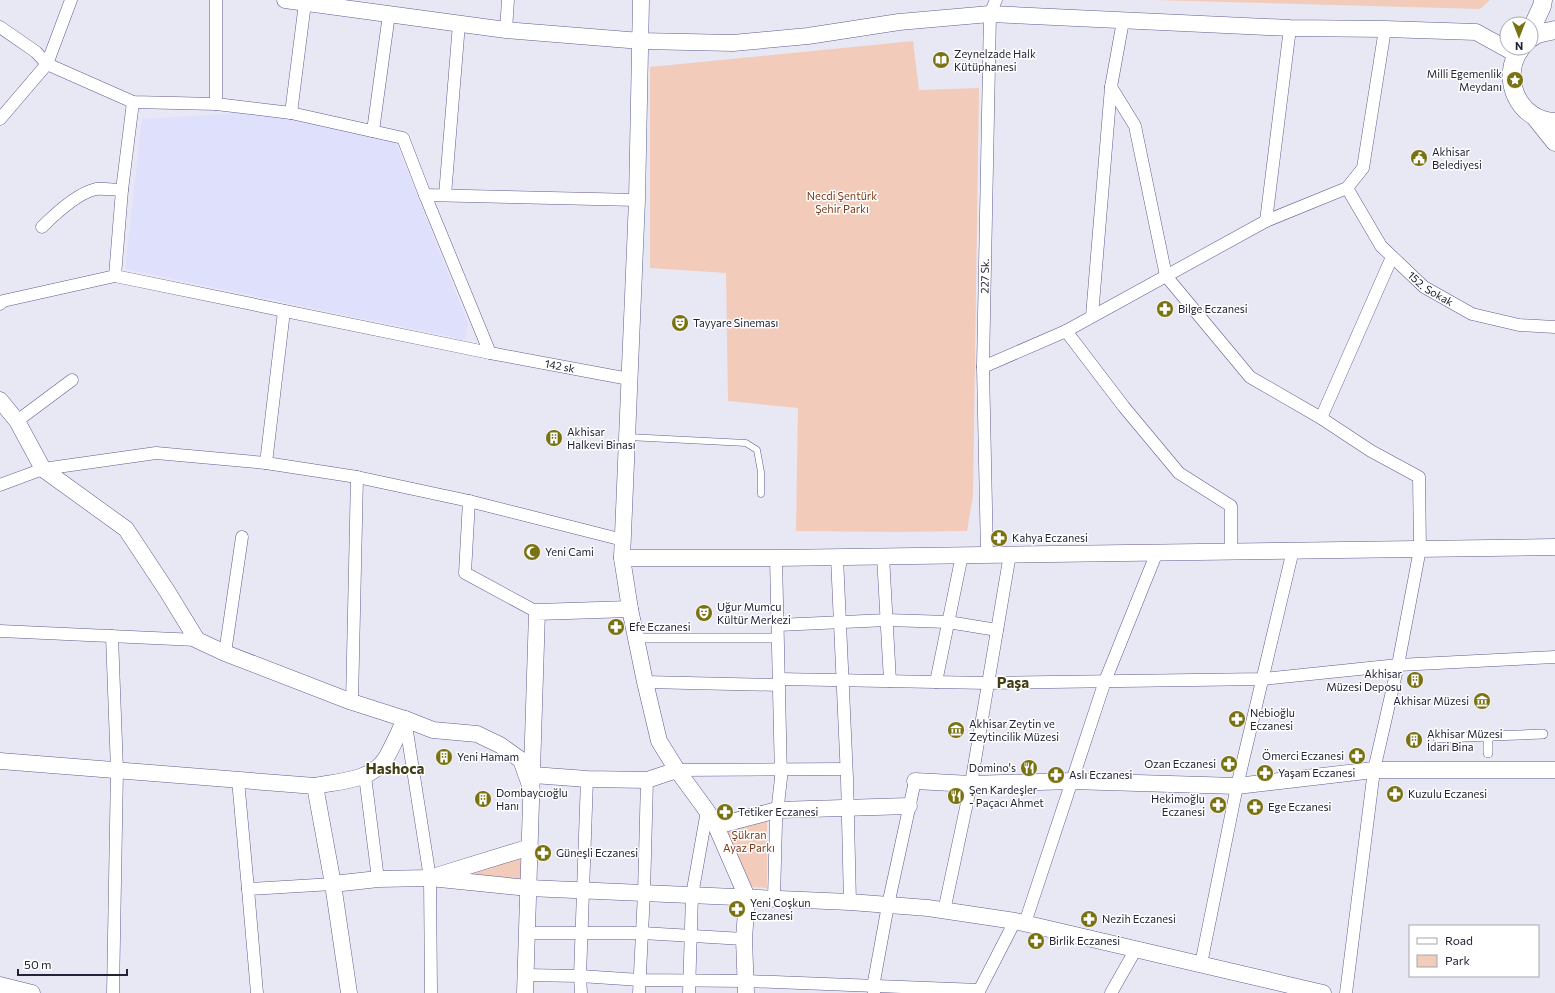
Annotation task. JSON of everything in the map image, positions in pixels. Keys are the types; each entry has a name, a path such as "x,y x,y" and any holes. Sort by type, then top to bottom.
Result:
{"main road":[{"path":"1537,16 1543,0"},
{"path":"1539,34 1555,30"},
{"path":"1517,56 1512,68 1511,82 1515,96 1524,108 1536,117 1549,122 1555,122"},
{"path":"1536,117 1555,142"}],"street":[{"path":"0,118 47,64 71,0"},
{"path":"216,0 216,104"},
{"path":"285,0 305,3 354,5 389,14 506,30 641,41 733,43 808,36 993,7 1123,21 1290,28 1476,32 1499,42"},
{"path":"506,30 508,0"},
{"path":"641,0 637,200 622,558 630,609 659,741 677,770 716,826 747,897 744,939 746,987"},
{"path":"291,113 305,3"},
{"name":"227 Sk.","path":"986,554 983,367 993,7"},
{"path":"373,131 389,14"},
{"path":"1092,316 1111,87 1123,21"},
{"path":"445,195 459,24"},
{"path":"0,27 36,52 47,64 133,102 216,104 291,113 403,138 490,353"},
{"path":"1266,221 1290,28"},
{"path":"983,367 1066,331 1266,221 1347,188 1363,168 1385,29"},
{"path":"1111,87 1135,126 1166,276 1250,377 1321,418 1371,451 1419,478 1420,549 1398,665 1374,770 1346,993"},
{"path":"0,304 3,301 116,276 122,190 133,102"},
{"name":"152. Sokak","path":"1347,188 1381,246 1424,288 1472,314 1519,325 1555,327"},
{"path":"42,227 61,209 90,191 98,189 122,190"},
{"path":"425,195 637,200"},
{"path":"1321,418 1392,257"},
{"name":"142 sk","path":"116,276 490,353 629,379"},
{"path":"266,464 284,311"},
{"path":"1066,331 1124,407 1179,473 1231,506 1231,551"},
{"path":"17,421 72,380"},
{"path":"0,400 17,421 43,469 126,529 197,640"},
{"path":"0,485 43,469 156,453 266,464 357,477 469,501 623,540"},
{"path":"352,702 357,477"},
{"path":"469,501 465,573 537,612 630,609"},
{"path":"225,653 242,537"},
{"path":"622,558 776,558 1555,547"},
{"path":"1201,964 1238,786 1293,550"},
{"path":"525,975 580,976 640,980 689,980 746,987 979,992 1020,922 1105,682 1157,552"},
{"path":"944,911 971,784 1010,554"},
{"path":"936,682 962,555"},
{"path":"884,556 890,681"},
{"path":"837,557 850,902"},
{"path":"774,898 777,810 781,770 776,558"},
{"path":"524,993 537,612"},
{"path":"778,625 887,620 948,622 997,630"},
{"path":"0,631 197,640 225,653 352,702 405,719 433,730 477,734 500,745 521,760 532,783"},
{"path":"112,636 117,770 113,993"},
{"path":"636,638 771,638"},
{"path":"645,682 779,682 842,680 988,683 1263,679 1398,665 1555,657"},
{"path":"0,761 315,786 365,776 377,770 386,759 405,719"},
{"path":"405,719 430,878 431,993"},
{"path":"1438,738 1543,734"},
{"path":"1488,736 1488,753"},
{"path":"532,783 587,779 646,780 677,770 846,769"},
{"path":"873,990 888,905 915,781 971,784 1071,781 1238,786 1374,770 1555,770"},
{"path":"365,776 378,879"},
{"path":"581,993 580,976 587,779"},
{"path":"238,780 257,993"},
{"path":"639,993 644,893 646,780"},
{"path":"315,786 333,884 349,993"},
{"path":"716,826 777,810 909,806"},
{"path":"689,993 692,895 707,811"},
{"path":"430,878 530,847"},
{"path":"248,889 333,884 378,879 430,878 528,888 774,898 888,905 944,911 1020,922 1323,993"},
{"path":"527,934 582,932 744,939"},
{"path":"1111,993 1136,949"},
{"path":"0,985 32,993"}],"lane":[{"path":"627,437 746,443 757,450 761,472 761,494"}],"shaded area":[{"path":"267,111 396,143 468,323 465,340 125,269 142,119"}],"green space":[{"path":"1153,0 1490,0 1480,9"},
{"name":"Necdi Şentürk Şehir Parkı","path":"913,41 919,90 979,88 973,496 967,531 796,531 798,408 728,401 726,273 650,268 650,67"},
{"name":"Şükran Ayaz Parkı","path":"767,818 767,888 750,887 724,828"},
{"path":"522,853 522,881 455,873"}],"place":[{"name":"Zeynelzade Halk Kütüphanesi","path":"941,60"},
{"name":"Milli Egemenlik Meydanı","path":"1515,80"},
{"name":"Akhisar Belediyesi","path":"1419,158"},
{"name":"Bilge Eczanesi","path":"1165,309"},
{"name":"Tayyare Sineması","path":"680,323"},
{"name":"Akhisar Halkevi Binası","path":"554,438"},
{"name":"Kahya Eczanesi","path":"999,538"},
{"name":"Yeni Cami","path":"532,552"},
{"name":"Uğur Mumcu Kültür Merkezi","path":"704,613"},
{"name":"Efe Eczanesi","path":"616,627"},
{"name":"Akhisar Müzesi Deposu","path":"1415,680"},
{"name":"Akhisar Müzesi","path":"1482,701"},
{"name":"Nebioğlu Eczanesi","path":"1237,719"},
{"name":"Akhisar Zeytin ve Zeytincilik Müzesi","path":"956,730"},
{"name":"Akhisar Müzesi İdari Bina","path":"1414,740"},
{"name":"Ömerci Eczanesi","path":"1357,756"},
{"name":"Yeni Hamam","path":"444,757"},
{"name":"Ozan Eczanesi","path":"1229,764"},
{"name":"Domino's","path":"1029,768"},
{"name":"Yaşam Eczanesi","path":"1265,773"},
{"name":"Aslı Eczanesi","path":"1056,775"},
{"name":"Kuzulu Eczanesi","path":"1395,794"},
{"name":"Şen Kardeşler - Paçacı Ahmet","path":"956,796"},
{"name":"Dombaycıoğlu Hanı","path":"483,799"},
{"name":"Hekimoğlu Eczanesi","path":"1218,805"},
{"name":"Ege Eczanesi","path":"1255,807"},
{"name":"Tetiker Eczanesi","path":"725,812"},
{"name":"Güneşli Eczanesi","path":"543,853"},
{"name":"Yeni Coşkun Eczanesi","path":"737,909"},
{"name":"Nezih Eczanesi","path":"1089,919"},
{"name":"Birlik Eczanesi","path":"1036,941"}],"district":[{"name":"Paşa","path":"1013,683"},
{"name":"Hashoca","path":"395,769"}]}
